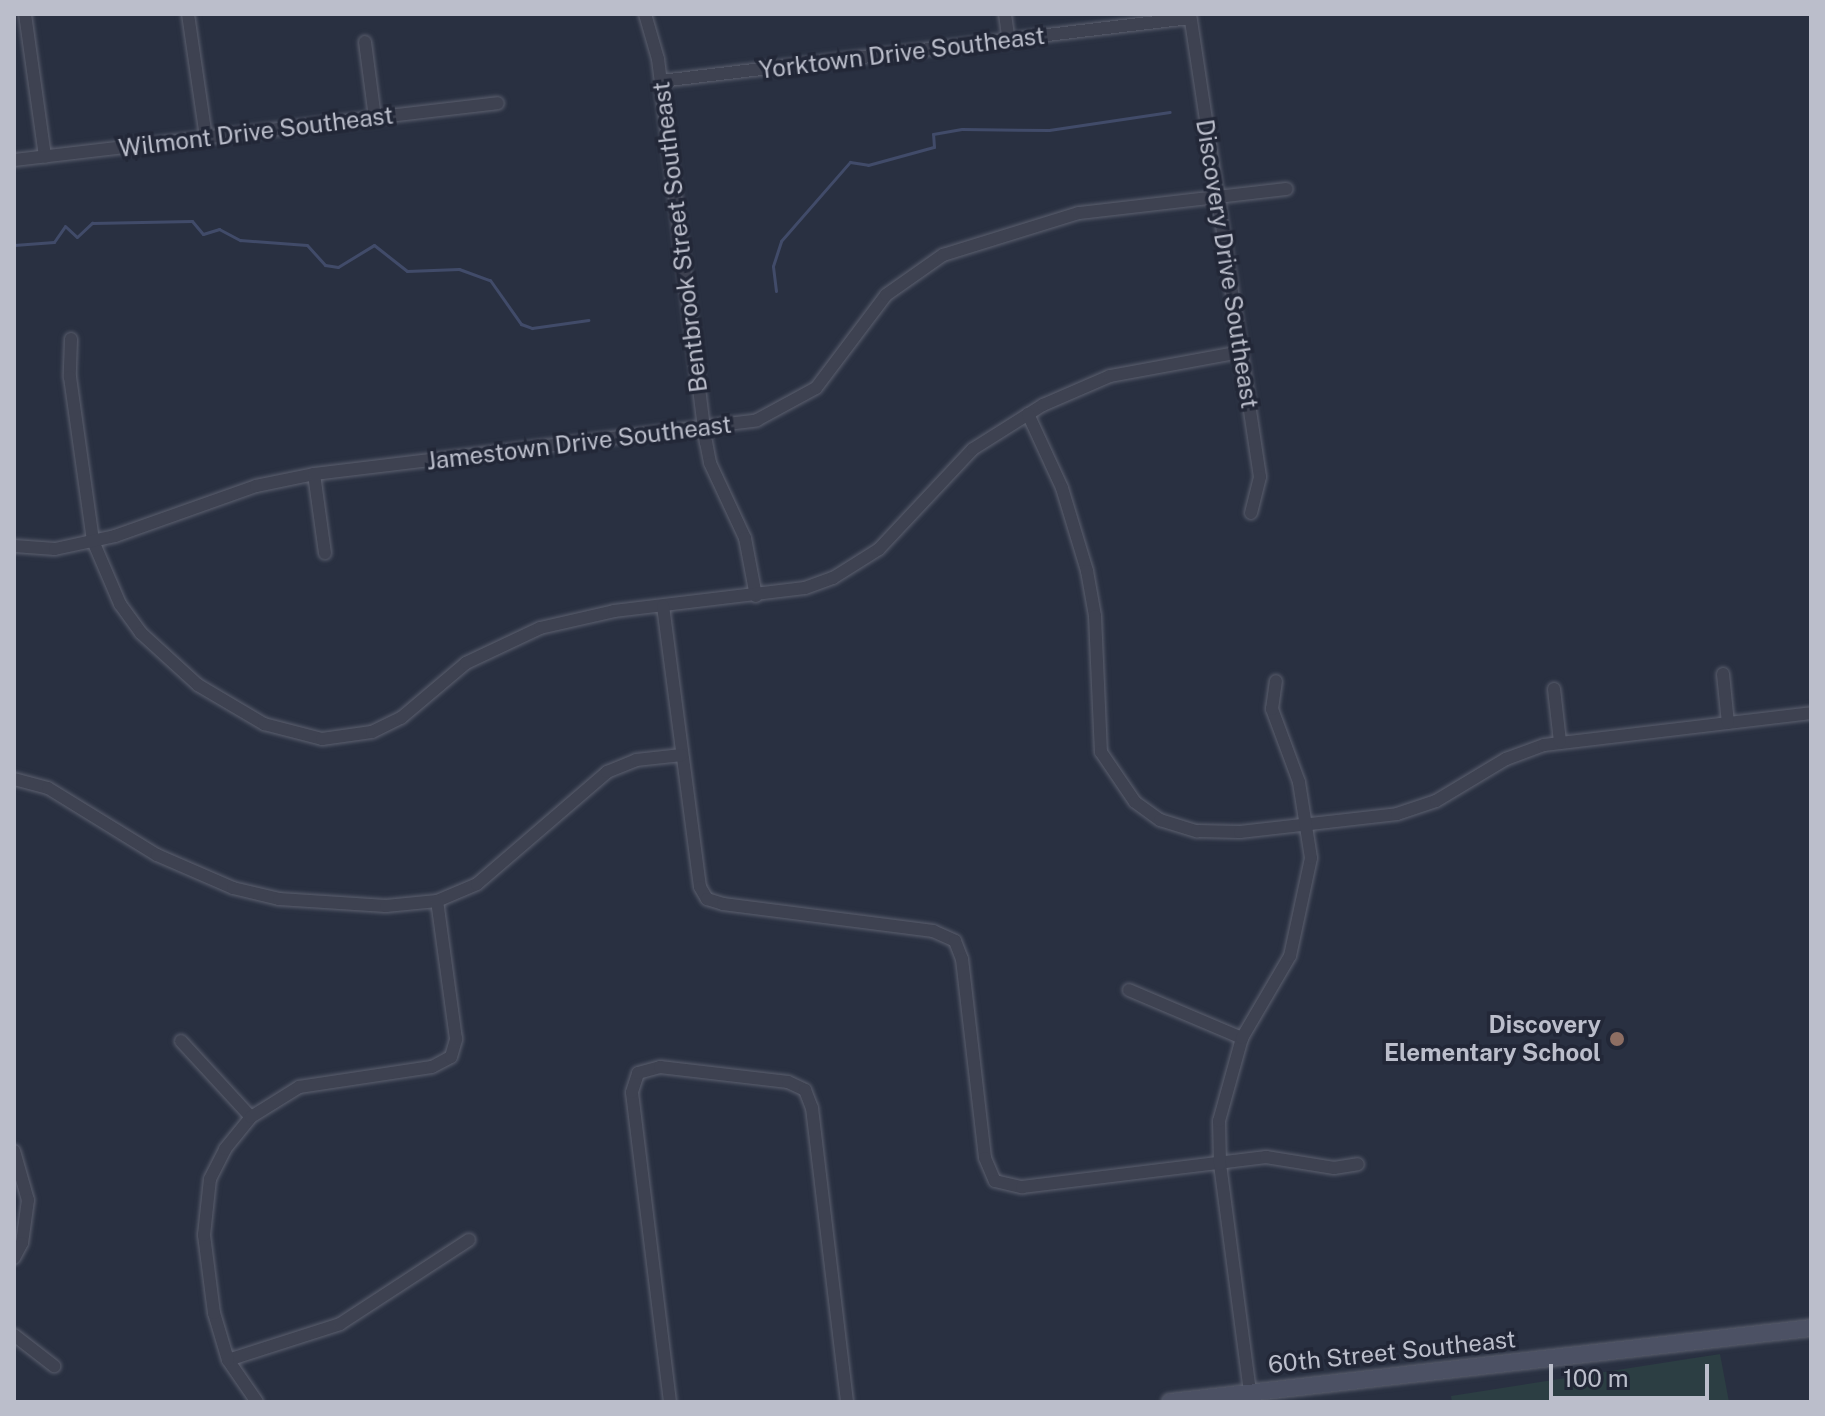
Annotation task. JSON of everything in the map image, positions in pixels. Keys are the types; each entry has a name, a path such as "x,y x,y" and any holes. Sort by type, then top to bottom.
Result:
{"main road":[{"name":"60th Street Southeast","path":"1170,1402 1811,1328"}],"street":[{"path":"25,14 45,157"},
{"path":"188,14 206,138"},
{"name":"Bentbrook Street Southeast","path":"645,14 661,81 710,463 745,538 756,596"},
{"path":"1005,14 1009,41"},
{"name":"Yorktown Drive Southeast","path":"661,81 1009,41 1190,16"},
{"name":"Discovery Drive Southeast","path":"1190,16 1260,477 1251,513"},
{"path":"365,42 375,118"},
{"name":"Wilmont Drive Southeast","path":"14,160 498,103"},
{"name":"Jamestown Drive Southeast","path":"15,546 55,549 93,541 256,486 314,474 704,430 757,420 810,392 836,368 886,295 943,255 1079,213 1287,189"},
{"path":"71,339 70,377 93,541 120,604 172,664 264,724 311,738 372,732 401,718 466,663 517,636 585,615 805,588 867,559 964,457 1028,414 1110,376 1241,352"},
{"path":"1028,414 1062,488 1087,571 1095,616 1097,728 1113,776 1160,820 1197,831 1308,824 1411,811 1518,753 1560,742 1811,713"},
{"path":"314,474 325,553"},
{"path":"663,606 700,887 707,899 933,931 955,941 962,959 985,1158 995,1181 1022,1187 1280,1157 1334,1168 1358,1164"},
{"path":"1723,674 1728,723"},
{"path":"1250,1392 1220,1164 1223,1096 1242,1038 1290,956 1301,923 1311,858 1308,824 1272,709 1276,681"},
{"path":"1554,689 1560,742"},
{"path":"14,779 48,788 157,855 233,888 342,906 437,901 489,875 607,772 636,760 682,755"},
{"path":"257,1402 228,1360 214,1313 204,1210 225,1149 251,1117 299,1087 432,1067 451,1057 456,1039 437,901"},
{"path":"1129,990 1242,1038"},
{"path":"181,1041 251,1117"},
{"path":"670,1402 632,1092 638,1073 660,1067 788,1082 805,1090 812,1108 847,1402"},
{"path":"14,1151 28,1200 22,1243 14,1258"},
{"path":"228,1360 340,1324 469,1240"},
{"path":"14,1335 54,1366"}],"shaded area":[{"path":"1720,1354 1729,1402 1452,1402 1451,1396"}],"waterway":[{"path":"776,291 773,266 781,241 850,162 868,165 934,147 933,134 962,129 1049,130 1170,112"},
{"path":"14,245 54,242 65,226 77,237 92,223 192,221 203,234 219,229 240,240 307,245 325,265 338,267 374,245 407,271 459,269 490,280 521,324 532,328 588,320"}],"place":[{"name":"Discovery Elementary School","path":"1617,1039"}]}
